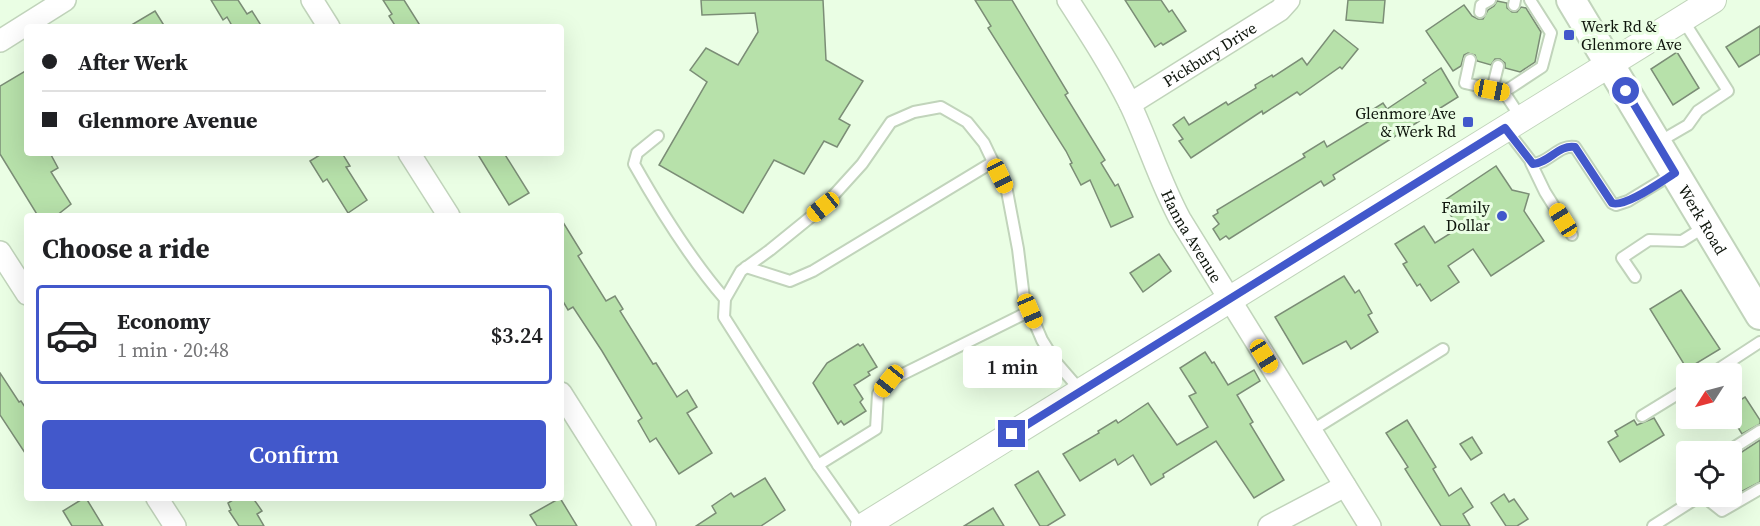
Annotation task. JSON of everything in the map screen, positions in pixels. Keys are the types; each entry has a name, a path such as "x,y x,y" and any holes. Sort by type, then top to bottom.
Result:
{"main road":[{"name":"Werk Road","path":"1571,0 1760,315"}],"street":[{"path":"27,24 65,0"},
{"path":"312,0 327,24"},
{"name":"Hanna Avenue","path":"1068,0 1097,45 1130,104 1169,198 1370,526"},
{"name":"Pickbury Drive","path":"1130,104 1280,10 1289,0"},
{"path":"862,526 1713,0"},
{"path":"0,41 24,26"},
{"path":"411,156 446,213"},
{"path":"0,252 24,289"},
{"path":"564,398 645,526"},
{"path":"1269,526 1345,486"},
{"path":"159,501 175,526"}],"lane":[{"path":"1480,12 1481,5 1490,0"},
{"path":"1470,60 1465,83 1504,92 1542,68 1551,33 1530,0"},
{"path":"1657,143 1688,125 1698,111 1728,91 1683,19"},
{"path":"1492,90 1498,66"},
{"path":"1504,92 1513,123 1531,163 1545,192 1572,235"},
{"path":"862,526 818,465 724,317 726,299 741,271 823,207 862,164 891,122 914,112 941,107 967,122 984,143 1006,191 1018,249 1024,298 1042,340 1055,362 1081,391"},
{"path":"658,136 637,153 634,164 708,279 726,299"},
{"path":"1531,163 1541,163 1568,146 1575,147 1612,203 1616,205 1628,201 1675,173"},
{"path":"746,267 790,280 813,271 993,162"},
{"path":"1635,277 1622,258 1649,240 1682,241 1706,226"},
{"path":"818,465 876,429 878,394 889,381 1030,311"},
{"path":"1728,363 1760,342"},
{"path":"1311,431 1443,349"},
{"path":"1642,417 1676,395"},
{"path":"1742,442 1760,431"},
{"path":"1742,499 1760,489"},
{"path":"1653,526 1683,507"}],"building":[{"path":"211,0 238,0 247,14 252,11 260,24 231,24 227,17 223,20"},
{"path":"383,0 404,0 419,24 394,24 389,16 392,14"},
{"path":"701,0 823,0 826,60 863,81 839,119 850,125 837,147 824,141 804,174 774,160 743,213 659,165 707,82 690,70 706,48 738,65 758,32 755,13 702,15"},
{"path":"975,0 1012,0 1068,93 1065,95 1105,160 1101,163 1115,186 1118,184 1133,217 1111,227 1090,180 1081,185 1066,151 988,28 991,26"},
{"path":"1125,0 1161,0 1169,12 1172,10 1186,31 1163,45 1161,43 1155,47"},
{"path":"1348,0 1385,0 1383,23 1346,20"},
{"path":"1497,1 1507,3 1507,8 1512,12 1517,12 1521,7 1526,8 1541,32 1535,62 1520,72 1505,68 1505,63 1500,59 1495,59 1491,65 1477,61 1475,55 1468,53 1464,55 1461,66 1453,71 1426,31 1464,5 1472,16 1483,19"},
{"path":"155,11 163,24 133,24"},
{"path":"1760,26 1760,54 1739,67 1726,47"},
{"path":"1334,30 1358,49 1342,69 1340,67 1300,95 1297,92 1263,114 1262,111 1191,158 1179,141 1183,139 1173,125 1184,117 1189,125 1226,102 1228,105 1256,88 1255,85 1272,75 1273,77 1302,58 1307,65"},
{"path":"1677,52 1699,88 1673,105 1651,69"},
{"path":"1441,68 1458,97 1333,175 1335,179 1324,186 1321,181 1229,239 1226,236 1220,240 1213,229 1219,224 1213,216 1218,213 1217,210 1305,157 1303,154 1324,141 1327,147 1368,122 1364,115 1383,103 1387,109 1426,83 1423,80"},
{"path":"24,72 24,156 52,156 58,168 51,172 71,204 60,213 36,213 0,154 0,86"},
{"path":"318,156 344,156 350,166 346,167 367,200 348,213 327,179 323,182 310,161"},
{"path":"479,156 506,156 529,193 509,205"},
{"path":"1496,166 1512,190 1529,194 1524,211 1544,241 1491,276 1473,249 1448,266 1459,282 1431,301 1420,284 1417,286 1403,264 1407,262 1395,244 1424,226 1435,243 1459,228 1442,202"},
{"path":"564,224 582,253 578,256 606,301 615,296 623,309 620,311 677,397 687,390 697,407 687,413 712,453 679,474 656,438 650,442 638,421 642,418 602,351 573,307 568,310 564,303"},
{"path":"1159,254 1171,271 1143,292 1130,273"},
{"path":"1344,276 1355,293 1359,290 1372,313 1368,315 1378,332 1351,349 1346,341 1303,364 1275,317"},
{"path":"1681,290 1720,349 1697,363 1683,363 1650,309"},
{"path":"858,344 860,346 863,344 877,367 868,372 870,375 854,385 863,399 860,402 866,411 844,425 841,421 838,424 813,383 827,363"},
{"path":"1205,352 1228,385 1254,370 1260,381 1237,395 1253,422 1250,424 1284,480 1254,498 1216,441 1163,474 1164,477 1151,485 1133,455 1118,465 1115,459 1080,481 1063,454 1116,420 1118,423 1148,403 1177,445 1208,427 1189,396 1196,393 1180,368"},
{"path":"0,373 19,402 21,401 24,406 24,451 0,415"},
{"path":"1745,397 1760,420 1760,424 1742,434 1739,429 1742,429 1742,399"},
{"path":"1654,418 1664,435 1620,462 1608,442 1618,436 1615,431 1634,420 1637,425"},
{"path":"1407,420 1436,467 1433,469 1449,496 1461,488 1473,507 1463,514 1470,526 1441,526 1405,469 1408,467 1386,433"},
{"path":"1472,437 1482,453 1471,460 1460,444"},
{"path":"1760,440 1760,482 1742,491 1742,452"},
{"path":"1038,471 1065,515 1047,526 1040,526 1015,485"},
{"path":"765,478 785,510 761,526 696,526 716,513 712,506 731,493 734,497"},
{"path":"1504,494 1509,502 1514,499 1528,519 1517,526 1506,526 1491,503"},
{"path":"79,501 88,501 103,526 72,526 63,511"},
{"path":"255,501 262,511 257,514 264,526 239,526 229,511 231,510 228,503"},
{"path":"555,501 562,501 577,526 537,526 530,515"},
{"path":"993,508 1004,526 964,526"}],"place":[{"name":"Werk Rd & Glenmore Ave","path":"1569,35"},
{"name":"Glenmore Ave & Werk Rd","path":"1468,122"},
{"name":"Family Dollar","path":"1502,216"}],"route":[{"path":"1012,434 1505,128 1533,164 1541,163 1568,146 1575,147 1612,203 1620,205 1628,201 1675,173 1626,91"}]}
